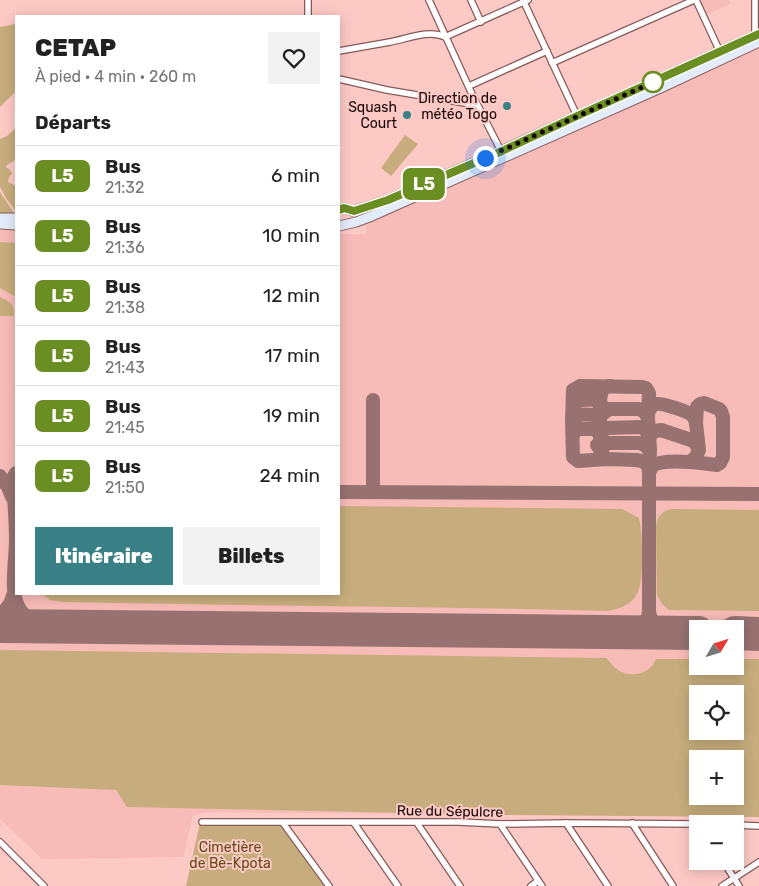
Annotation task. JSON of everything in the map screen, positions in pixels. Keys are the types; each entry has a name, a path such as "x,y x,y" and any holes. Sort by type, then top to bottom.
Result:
{"main road":[{"path":"692,69 720,52 757,39"},
{"path":"340,226 372,216 757,39"},
{"path":"340,210 344,208 354,211 388,200 579,120"},
{"path":"0,224 15,225"}],"street":[{"path":"308,0 308,15"},
{"path":"429,0 477,105 502,151"},
{"path":"471,0 481,22"},
{"path":"552,63 695,0 720,52"},
{"path":"754,0 757,39"},
{"path":"445,37 525,1 579,120"},
{"path":"340,51 417,36 440,34 445,37"},
{"path":"468,86 547,51"},
{"path":"340,79 387,90 477,105"},
{"name":"Rue du Sépulcre","path":"202,822 689,824"},
{"path":"283,823 329,886"},
{"path":"354,823 398,886"},
{"path":"417,823 460,886"},
{"path":"566,823 608,886"},
{"path":"500,824 540,884 531,886"},
{"path":"632,824 673,886"},
{"path":"744,825 759,826"},
{"path":"0,842 44,886"},
{"path":"722,886 759,862"},
{"path":"729,870 739,886"}],"shaded area":[{"path":"729,0 731,4 705,15 699,1"},
{"path":"759,47 759,817 744,817 744,815 689,816 206,812 193,816 183,857 42,859 0,819 0,228 15,228 15,595 340,595 340,234 367,234 366,224"}],"green space":[{"path":"15,24 15,92 0,107 0,27"},
{"path":"15,129 15,160 6,167 12,173 8,182 15,186 15,210 0,187 0,139"},
{"path":"405,135 418,144 391,176 381,168"},
{"path":"0,192 14,213 10,217 0,217"},
{"path":"0,242 15,243 15,296 0,288"},
{"path":"0,297 11,304 14,316 0,316"},
{"path":"340,506 622,509 639,518 642,572 637,595 627,605 608,611 62,602 50,600 43,595 340,595"},
{"path":"673,509 759,510 759,611 669,610 662,604 657,595 656,526 661,514"},
{"path":"0,650 606,658 618,670 626,674 636,674 649,669 656,659 689,659 689,675 744,675 744,659 759,659 759,817 744,817 744,815 504,815 127,807 116,790 0,785"},
{"name":"Cimetière de Bè-Kpota","path":"200,823 280,825 325,886 186,886"}],"taxiway":[{"path":"649,612 649,473 650,450 649,393 646,388 642,387 580,386 573,390 573,457 578,461 607,459 642,461 648,465 649,473 652,466 665,462 717,465 720,463 723,457 723,417 719,409 704,403 697,407 696,423 699,450 696,457 688,462"},
{"path":"607,459 602,455 600,449 600,409 603,389 610,386"},
{"path":"373,400 373,492"},
{"path":"573,405 581,400 596,400 601,404"},
{"path":"648,413 653,405 663,405 689,413 694,417 696,423"},
{"path":"600,416 609,409 639,409 645,412 648,418"},
{"path":"572,421 577,416 582,415 595,415 600,419"},
{"path":"600,435 607,428 642,427 649,436 655,431 661,430 691,440 698,447"},
{"path":"573,434 578,429 596,429 600,435"},
{"path":"597,445 600,449 608,443 639,443 650,450"},
{"path":"15,475 13,478 15,515"},
{"path":"0,476 12,497"},
{"path":"340,492 759,494"},
{"path":"15,566 14,592 18,606 27,617 35,622 49,626"},
{"path":"0,616 10,604 14,593"},
{"path":"628,633 642,627 647,620 649,612 655,626 667,633"}],"runway":[{"path":"0,626 689,633"},
{"path":"744,633 759,634"}],"bus line":[{"name":"L5","path":"340,209 349,208 354,211 388,200 502,151 759,34"}],"place":[{"name":"Direction de météo Togo","path":"507,106"},
{"name":"Squash Court","path":"407,115"}],"route":[{"path":"485,158 658,80 653,82"}]}
